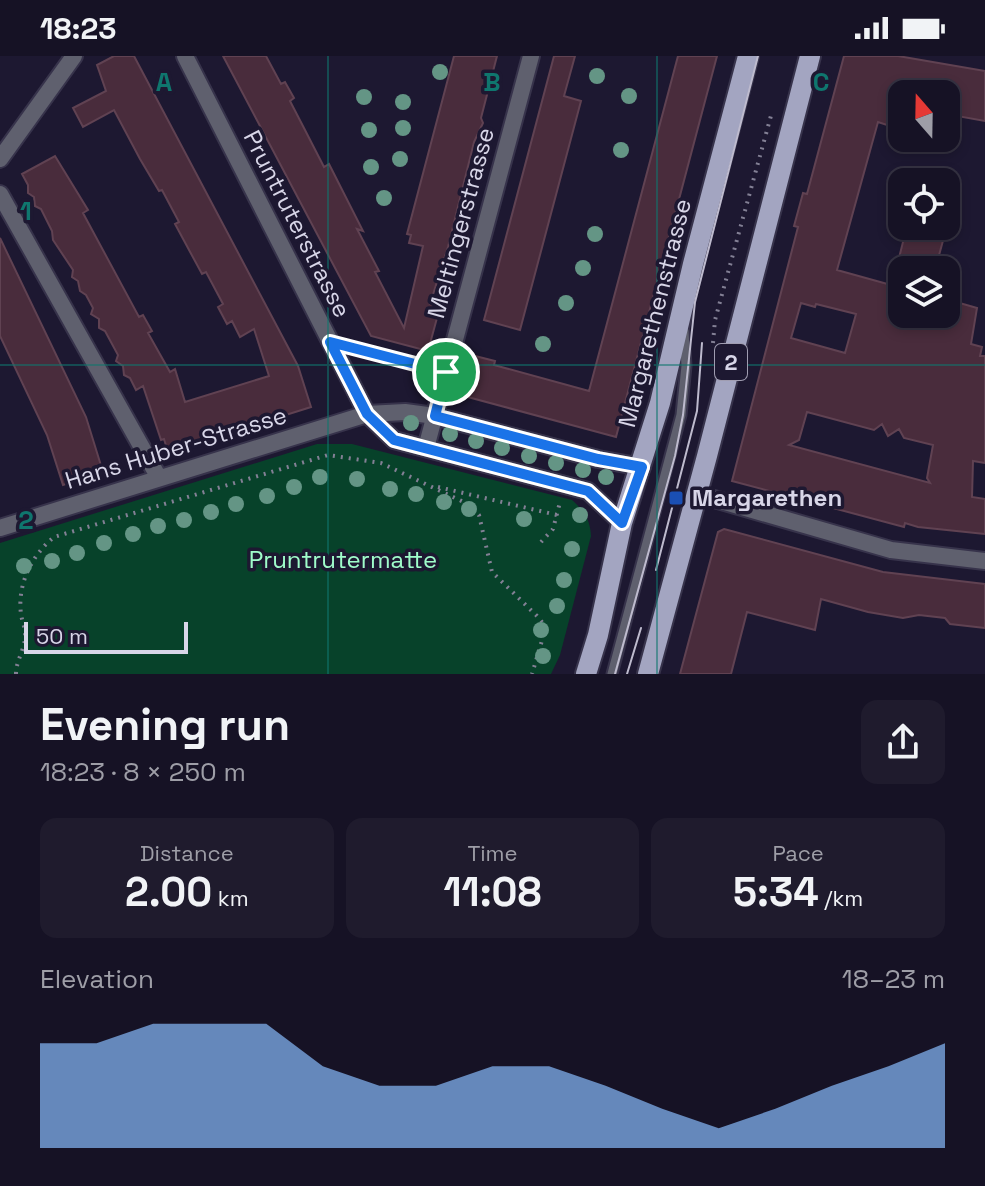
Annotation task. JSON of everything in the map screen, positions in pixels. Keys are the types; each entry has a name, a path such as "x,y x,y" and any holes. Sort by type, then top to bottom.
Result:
{"main road":[{"name":"Margarethenstrasse","path":"586,674 598,635 622,523 642,467 748,56"},
{"name":"2","path":"648,674 810,56"}],"street":[{"path":"0,159 74,56"},
{"name":"Pruntruterstrasse","path":"185,56 367,414 394,440 588,491 622,523"},
{"name":"Meltingerstrasse","path":"426,448 531,56"},
{"path":"0,194 159,478"},
{"path":"367,414 405,412 435,416 598,459 642,467"},
{"name":"Hans Huber-Strasse","path":"0,528 367,414"},
{"path":"697,494 891,550 985,561"}],"lane":[{"path":"612,674 681,415 686,366 683,312"}],"path":[{"path":"330,342 446,372"},
{"path":"16,674 26,633 20,612 22,587 40,549 54,537 328,455 381,463 470,505 479,515 492,572 546,627 532,674"},
{"path":"541,542 553,529 565,484"},
{"path":"430,485 557,515"}],"green space":[{"name":"Pruntrutermatte","path":"317,444 352,444 572,500 588,520 591,536 560,655 551,674 0,674 0,543"}],"building":[{"path":"114,56 134,56 298,366 311,407 168,452 143,386 136,390 130,378 124,375 123,366 116,361 118,355 105,331 99,328 99,319 91,314 93,308 80,291 78,281 72,277 73,270 53,240 41,209 35,206 34,197 28,193 28,185 22,174 55,156 88,210 83,213 139,317 143,315 152,331 148,333 170,372 175,369 185,402 269,376 254,329 240,337 232,321 227,324 218,307 223,304 206,272 202,274 175,224 179,222 162,190 159,191 114,110 83,127 73,108 106,91 97,65"},
{"path":"223,56 266,56 281,84 285,82 294,98 290,101 324,167 329,164 363,231 357,229 404,328 423,246 409,243 411,235 407,234 454,56 497,56 481,118 483,123 474,142 448,247 430,304 440,307 428,351 371,336"},
{"path":"554,56 575,56 564,96 581,101 520,330 484,320"},
{"path":"678,56 717,56 616,437 464,396 475,356 495,361 494,365 589,391"},
{"path":"844,56 898,56 985,71 985,121 960,117 960,80 888,80 888,121 887,125 878,122 837,270 888,284 888,328 960,328 960,303 977,308 971,344 982,347 980,356 985,356 985,463 973,461 972,497 985,499 985,534 905,523 904,527 732,481 798,227 794,226 803,193 807,194","holes":["801,303 815,307 816,304 856,314 845,353 791,338","807,412 874,430 882,424 888,436 899,429 904,438 933,445 927,478 930,483 789,445 799,440"]},
{"path":"0,238 86,417 103,472 63,485 47,435 0,336"},
{"path":"904,240 943,240 939,256 900,256"},
{"path":"724,529 883,572 985,584 985,628 950,624 945,618 919,615 903,618 868,612 821,599 815,630 747,612 731,674 680,674 718,532"}],"tram line":[{"path":"615,674 675,456 683,415 695,302 758,56"},
{"path":"656,570 697,411 702,343"},
{"path":"627,674 641,628"}],"place":[{"name":"Margarethen","path":"676,498"}],"route":[{"path":"330,342 446,372 435,416 598,459 642,467 622,523 588,491 394,440 367,414 330,342"}]}
